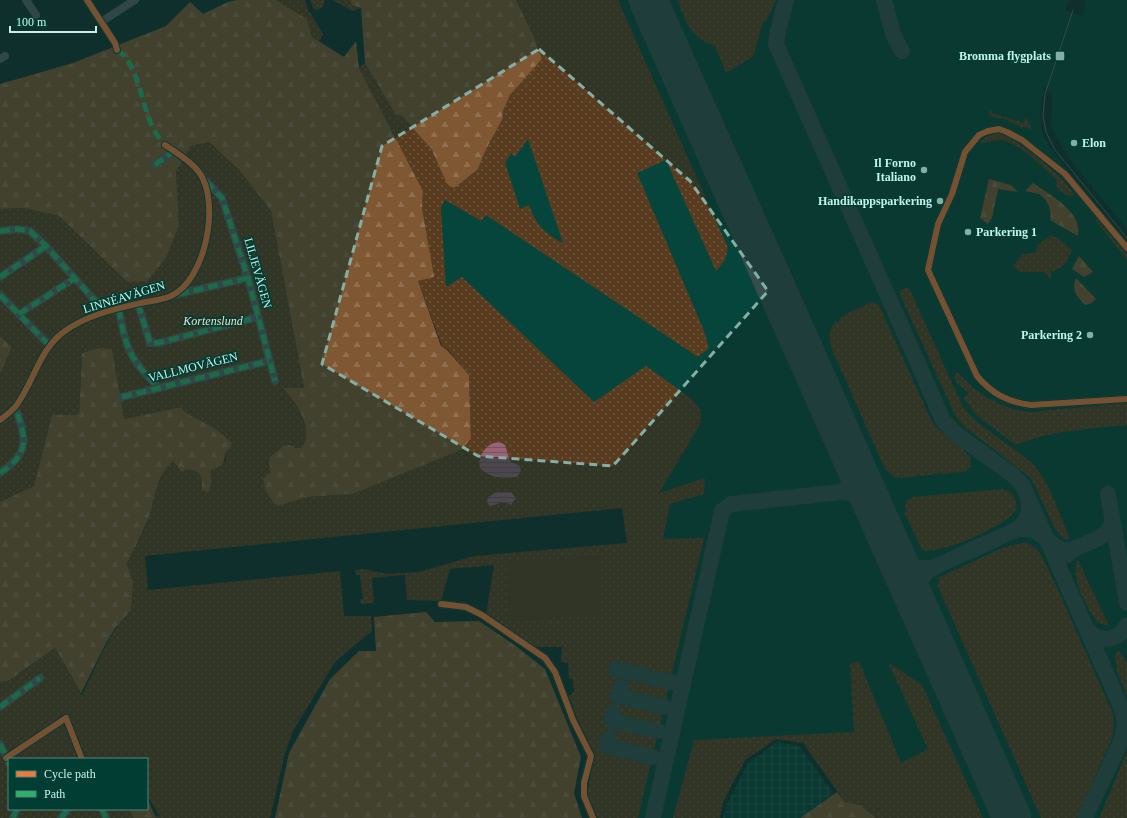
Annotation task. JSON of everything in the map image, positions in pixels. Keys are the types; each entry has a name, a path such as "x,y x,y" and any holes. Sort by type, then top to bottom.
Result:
{"street":[{"path":"26,0 36,16"},
{"path":"87,0 102,22 117,50"},
{"path":"102,22 135,0"},
{"path":"1127,248 1065,174 1022,140 1007,132 999,130 988,131 972,142 965,152 952,194 938,224 928,270 977,376 987,388 998,396 1015,403 1031,405 1127,399"},
{"name":"LINNÉAVÄGEN","path":"0,420 15,407 49,345 64,331 105,312 171,296 187,282 196,267 206,245 210,207 203,179 194,168 165,145"},
{"path":"155,165 174,151"},
{"name":"LILJEVÄGEN","path":"203,179 222,198 248,278 275,381"},
{"path":"0,231 18,229 30,231 46,246 105,312"},
{"path":"0,277 46,246"},
{"path":"19,314 75,278"},
{"path":"171,296 248,278"},
{"path":"0,295 49,345"},
{"path":"138,304 150,343 158,343 258,317"},
{"path":"119,309 122,332 129,353 138,368 158,388"},
{"name":"VALLMOVÄGEN","path":"122,397 269,361"},
{"path":"0,473 12,465 20,455 25,442 23,428 15,407"},
{"path":"440,604 466,607 482,615 545,658 562,688 573,720 591,756 584,784 584,796 593,818"},
{"path":"0,707 40,678"},
{"path":"11,758 66,718 80,758"},
{"path":"0,744 8,760"},
{"path":"60,818 67,810"}],"highlighted area":[{"path":"539,49 690,181 768,291 613,466 478,456 322,364 382,146"}],"shaded area":[{"path":"516,0 1069,0 1065,10 1082,16 1085,0 1127,0 1127,229 1069,159 1051,127 1052,93 1041,85 1044,90 1040,112 1042,133 1046,141 1065,168 1127,242 1127,818 876,818 837,792 803,743 776,739 745,760 723,802 720,818 598,818 587,793 651,490 446,288 441,208 450,191 542,59"},
{"path":"500,442 505,445 510,461 520,466 521,471 517,477 507,478 492,476 480,468 479,463 484,450 491,444"},
{"path":"497,492 511,492 516,498 511,505 503,502 490,506 487,502 488,497"},
{"path":"777,742 799,746 833,793 800,818 723,818 727,804 748,763"}],"green space":[{"path":"237,0 276,0 307,19 312,37 344,57 356,41 359,68 423,191 422,208 434,277 418,281 441,346 447,350 469,375 471,439 461,450 353,494 307,497 277,506 268,494 263,479 270,472 269,458 283,446 290,445 295,448 301,448 305,441 306,434 305,425 298,408 283,388 304,388 271,211 239,170 209,142 191,146 176,171 179,225 166,258 147,281 127,282 59,216 24,208 0,209 0,84 73,63 166,26 190,2 203,14 228,2"},
{"path":"276,0 305,0 308,9 323,34 319,42 312,37 307,19"},
{"path":"310,0 325,0 323,7 317,10 313,8"},
{"path":"333,0 350,0 352,5 361,8 352,11"},
{"path":"350,0 516,0 534,37 542,59 510,95 503,111 502,120 486,149 478,169 454,188 447,184 432,150 402,116 396,115 365,63 361,8 352,5"},
{"name":"Kortenslund","path":"516,0 618,0 728,248 725,260 716,271 666,160 637,173 704,331 709,348 698,357 486,215 481,221 445,200 441,208 446,287 462,277 594,402 646,366 692,399 701,410 701,423 659,493 705,478 704,494 670,504 663,539 704,538 638,818 598,818 587,793 595,755 577,718 569,696 574,691 573,679 569,679 568,663 561,662 562,647 535,647 486,614 494,565 450,569 441,601 407,600 405,575 372,578 374,603 362,604 359,600 363,599 360,575 356,575 355,570 363,569 387,574 419,572 474,556 627,543 622,508 145,556 148,590 340,571 344,616 371,616 372,631 335,662 293,731 285,753 270,818 156,818 156,815 160,817 148,797 148,758 8,758 8,810 129,810 133,818 0,818 0,682 8,681 55,648 82,695 106,645 117,627 132,582 127,564 146,525 155,491 162,475 173,460 178,469 185,471 189,469 199,474 202,490 212,481 209,473 211,469 218,468 226,460 226,452 231,447 232,443 211,426 187,414 181,407 123,419 112,349 82,353 79,415 52,415 34,486 0,502 0,374 12,347 0,336 0,209 24,208 59,216 127,282 179,225 176,171 191,146 209,142 239,170 271,211 304,388 284,388 302,417 307,435 306,442 302,447 269,458 270,472 265,483 268,493 271,500 295,500 307,497 353,494 461,450 471,439 469,375 448,350 442,346 418,281 433,276 422,208 423,191 359,68 365,63 396,115 402,116 432,150 439,163 478,169 486,149 502,120 503,111 510,95 542,59 534,37","holes":["528,139 563,243 551,236 538,223 529,205 520,209 505,163 511,153 515,157"]},
{"path":"677,0 776,0 766,21 763,22 753,57 726,73 715,46 694,34"},
{"path":"990,109 992,113 1024,123 1025,118 1027,119 1032,130 1023,126 1022,128 1003,118 1001,119 989,116"},
{"path":"994,133 1003,134 1031,152 1063,180 1074,195 1068,196 1059,190 1056,185 1057,180 1025,152 1012,143 1002,140 980,142"},
{"path":"989,179 1011,185 1018,192 998,189 992,218 988,224 980,218"},
{"path":"1033,183 1064,205 1070,212 1078,227 1078,236 1050,220 1050,209 1042,196 1025,191"},
{"path":"1096,218 1127,255 1127,260 1096,221"},
{"path":"1051,235 1062,241 1072,250 1067,261 1062,267 1051,271 1051,280 1044,272 1019,272 1013,266 1022,254 1035,253 1038,245"},
{"path":"1079,256 1093,272 1084,277 1072,269"},
{"path":"1076,278 1096,299 1090,304 1085,305 1076,293 1074,286"},
{"path":"907,287 910,290 963,407 987,430 1032,463 1038,470 1049,488 1070,539 1064,539 1055,529 1031,478 965,427 956,417 900,295 900,291"},
{"path":"872,302 879,305 932,422 942,432 941,434 944,433 967,453 966,455 970,455 971,466 964,472 963,470 962,472 941,474 939,472 938,474 921,476 919,474 919,476 901,478 900,476 899,478 895,478 885,469 831,347 830,340 830,330 836,321 839,322 839,319 842,316 844,317 844,315"},
{"path":"0,336 12,347 0,374"},
{"path":"99,348 112,349 124,419 181,407 190,416 209,425 221,433 232,443 231,447 226,452 221,466 211,470 210,473 212,481 209,491 207,492 202,490 201,479 197,472 189,469 181,472 173,461 162,475 156,488 148,519 127,564 133,582 131,610 116,627 106,643 81,693 55,648 8,681 0,682 0,502 34,486 52,415 79,415 82,353"},
{"path":"957,372 981,394 999,404 1019,410 1030,412 1127,403 1127,425 1057,433 1016,445 974,412 963,398 969,393 956,382 954,375"},
{"path":"1001,489 1011,493 1016,502 1016,510 1009,517 986,532 956,544 942,549 930,551 922,550 905,514 906,501 913,497"},
{"path":"1026,542 1036,548 1040,553 1114,716 1113,736 1077,818 1041,818 938,587 939,577 1005,547"},
{"path":"599,556 601,615 510,621 506,562"},
{"path":"1078,560 1109,626 1098,623 1085,602 1076,574"},
{"path":"426,612 435,622 479,621 516,646 545,669 581,757 574,793 582,818 275,818 289,753 330,679 359,651 376,651 374,617"},
{"path":"1119,650 1127,664 1127,696 1117,671 1115,655"},
{"path":"859,661 901,763 928,749 888,662 922,685 983,818 876,818 860,805 845,802 803,743 776,739 745,760 723,802 720,818 673,818 694,740 854,732 850,664"},
{"path":"1127,751 1127,818 1099,818 1101,814"},
{"path":"837,792 845,802 860,805 876,818 800,818"},
{"path":"148,800 156,818 133,818 129,810 148,810"}],"taxiway":[{"path":"786,0 776,44 943,420 956,434 1014,476 1023,486 1122,709 1125,723 1122,739 1085,818"},
{"path":"884,0 893,34 902,51"},
{"path":"854,462 854,480 841,492 859,495 874,507"},
{"path":"653,817 722,511 731,504 841,492"},
{"path":"1108,494 1127,603"},
{"path":"1028,500 1028,516 1018,529 1037,532 1054,546 1063,550 1075,548"},
{"path":"1067,555 1072,550 1101,537 1111,526 1112,518"},
{"path":"932,568 1018,529"},
{"path":"896,557 913,568 932,568 920,582 915,600"},
{"path":"1087,629 1097,637 1108,639 1119,634 1127,625"},
{"path":"616,669 683,685"},
{"path":"621,687 618,696 664,707"},
{"path":"613,713 612,721 658,731"},
{"path":"609,738 607,746 652,757"}],"runway":[{"path":"648,0 1012,818"}],"tram line":[{"path":"1073,10 1045,94 1043,116 1046,132 1055,150 1127,238"}],"marked path":[{"path":"117,50 126,58 133,70 152,125 159,137 168,147"},
{"path":"155,165 174,151"},
{"path":"206,182 222,198 248,278 275,381"},
{"path":"0,231 18,229 30,231 46,246 105,312"},
{"path":"0,277 46,246"},
{"path":"19,314 75,278"},
{"path":"179,294 248,278"},
{"path":"0,295 49,345"},
{"path":"138,304 150,343 158,343 258,317"},
{"path":"119,309 124,334 130,352 141,368 158,387"},
{"path":"122,397 269,361"},
{"path":"0,473 10,466 17,458 23,444 22,427 15,407"},
{"path":"0,707 40,678"},
{"path":"0,744 8,761"},
{"path":"13,818 17,810"},
{"path":"61,818 67,810"},
{"path":"102,810 106,818"}],"cycle path":[{"path":"87,0 115,43 117,50"},
{"path":"1127,248 1065,174 1022,140 999,129 988,131 979,135 965,152 952,194 938,224 928,270 977,376 989,388 1001,396 1015,402 1031,405 1127,399"},
{"path":"0,420 16,406 43,356 56,338 65,331 82,321 111,310 171,296 183,288 192,275 200,260 205,243 209,208 207,192 203,179 196,169 187,160 165,145"},
{"path":"441,604 466,607 482,615 545,658 555,672 573,720 591,756 584,783 584,796 593,818"},
{"path":"6,758 66,718 82,758"}],"place":[{"name":"Bromma flygplats","path":"1060,56"},
{"name":"Elon","path":"1074,143"},
{"name":"Il Forno Italiano","path":"924,170"},
{"name":"Handikappsparkering","path":"940,201"},
{"name":"Parkering 1","path":"968,232"},
{"name":"Parkering 2","path":"1090,335"}]}
